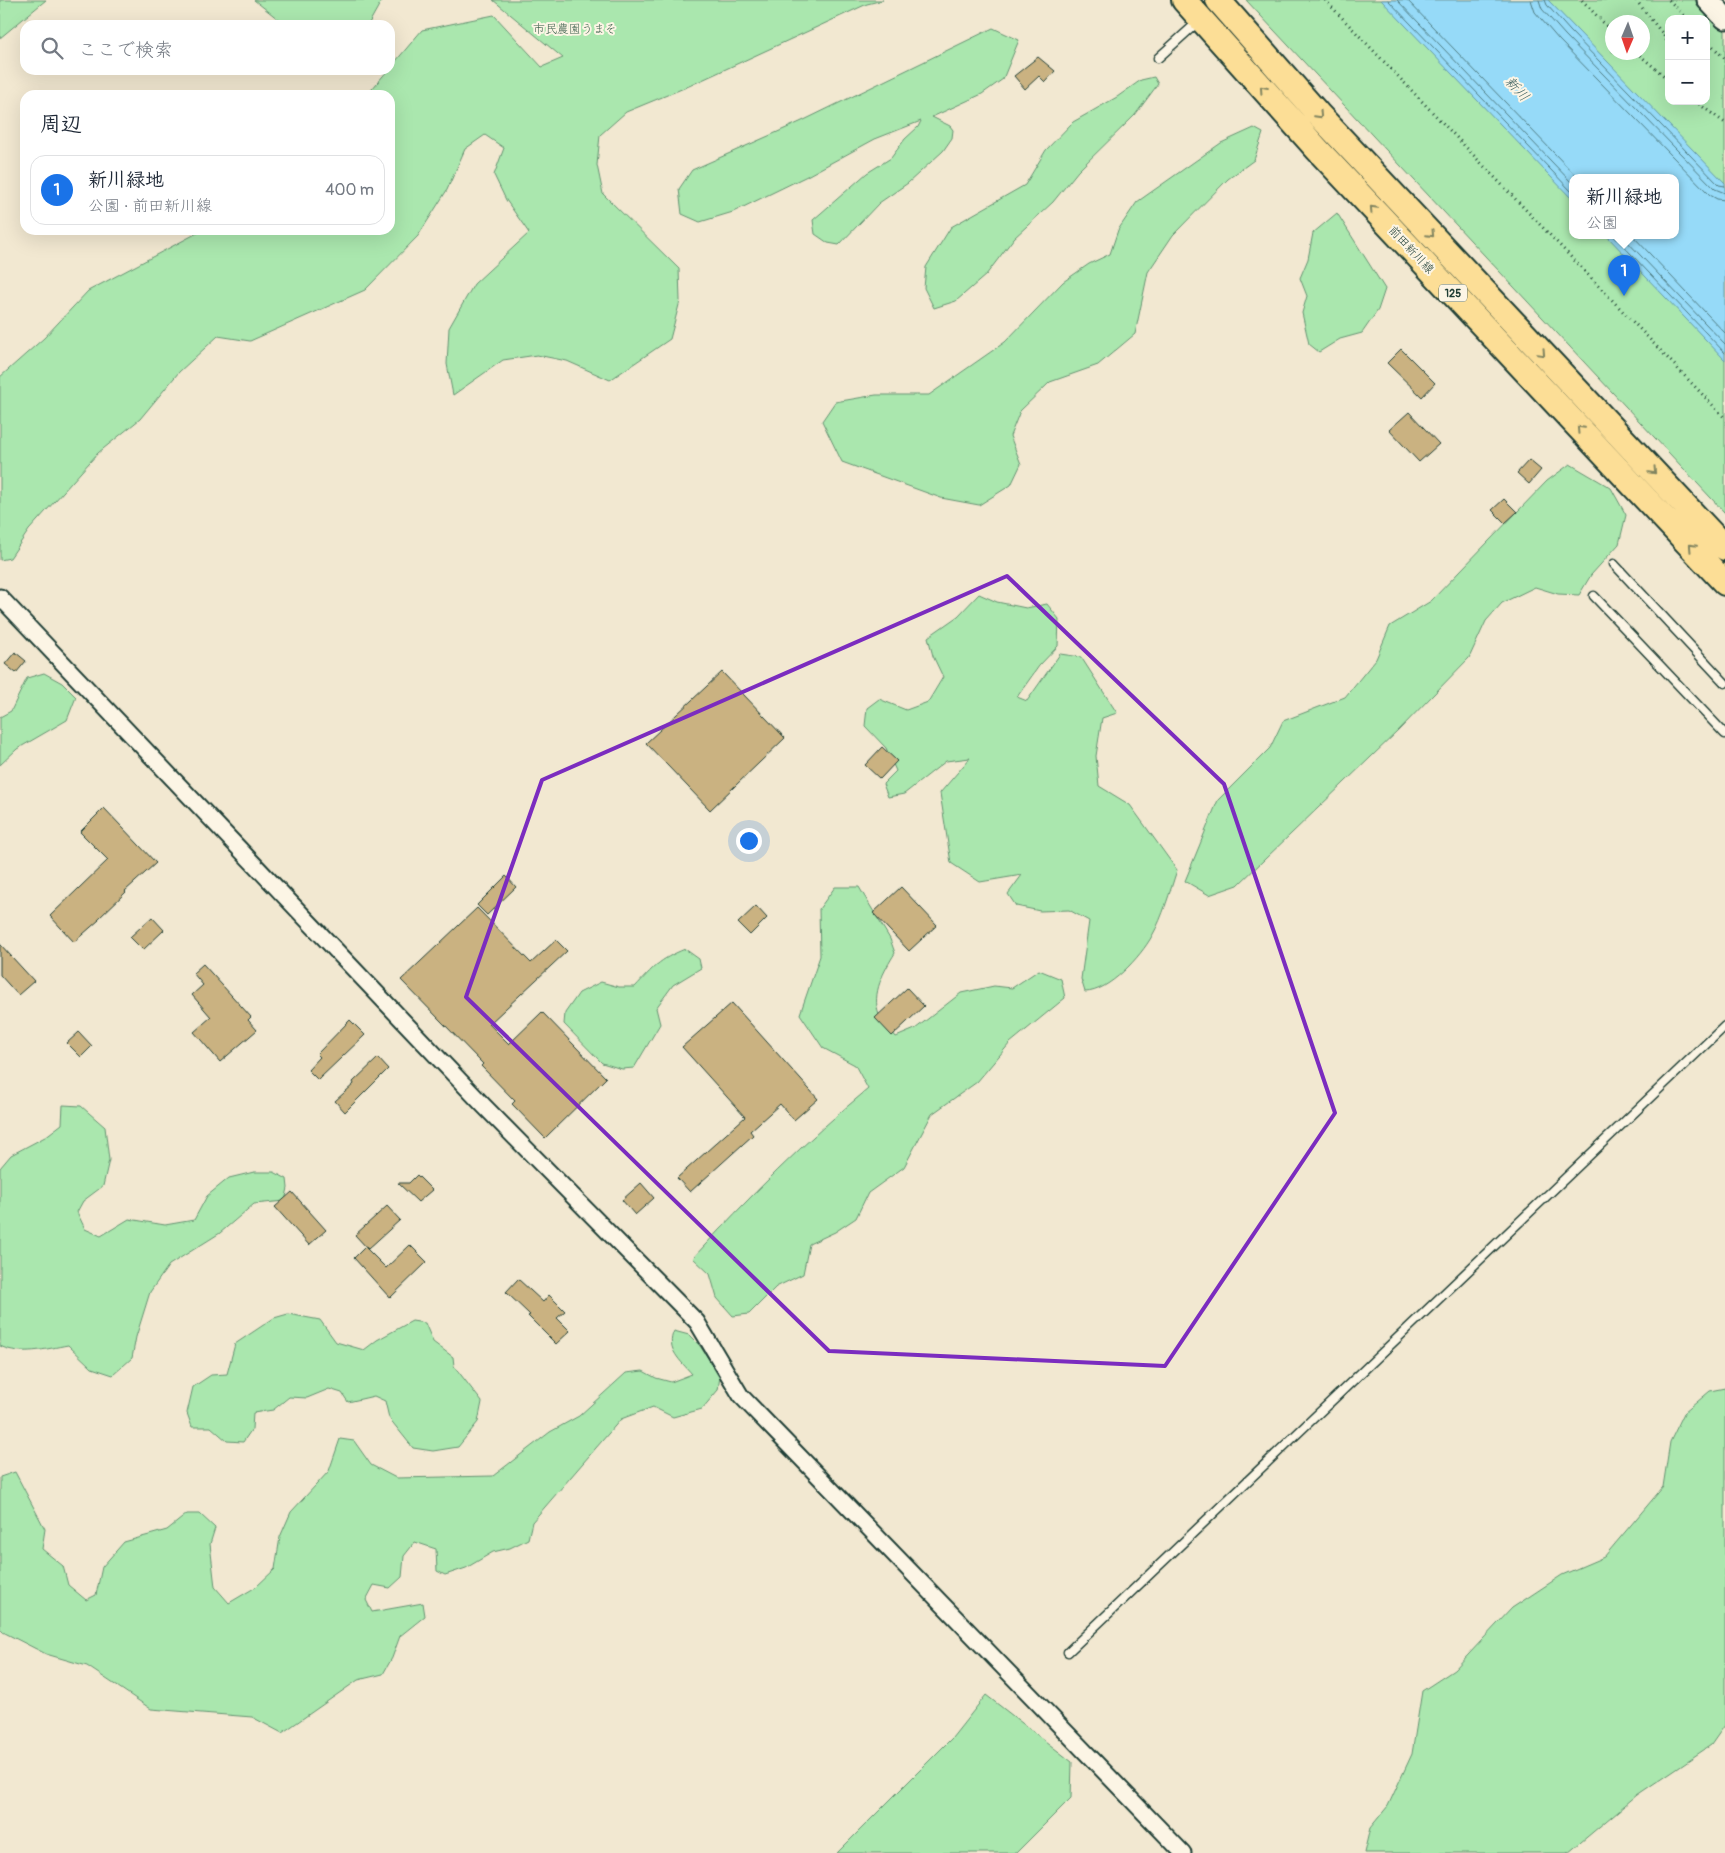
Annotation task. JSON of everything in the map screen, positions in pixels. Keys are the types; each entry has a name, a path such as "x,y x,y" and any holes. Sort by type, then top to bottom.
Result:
{"main road":[{"name":"前田新川線","path":"1184,0 1317,149 1725,583"},
{"name":"前田新川線","path":"1218,0 1318,114 1725,548"}],"street":[{"path":"1708,0 1725,18"},
{"path":"0,596 484,1106 697,1322 741,1396 1183,1853"}],"lane":[{"path":"1158,58 1201,19"},
{"path":"1614,564 1725,683"},
{"path":"1594,596 1725,734"},
{"path":"1068,1652 1725,1026"}],"path":[{"path":"1326,0 1725,418"},
{"path":"1582,0 1605,25"},
{"path":"1636,0 1665,37"},
{"path":"1669,0 1683,15"},
{"path":"1710,43 1725,59"},
{"path":"1645,60 1665,77"},
{"path":"1701,105 1725,123"}],"highlighted area":[{"path":"1007,576 1224,784 1335,1113 1165,1366 829,1351 466,997 542,780"}],"green space":[{"path":"0,0 46,0 20,20 0,38"},
{"path":"254,0 382,0 371,20 278,19"},
{"name":"市民農園うまそ","path":"493,0 883,0 867,4 689,86 626,112 600,135 597,165 603,194 679,269 680,301 670,339 610,380 567,361 537,355 503,360 453,395 447,364 449,328 474,284 529,233 506,200 494,175 504,148 485,135 465,149 447,190 418,236 365,290 250,341 218,336 179,372 140,419 98,453 29,530 10,558 0,560 0,377 44,338 88,291 194,235 395,235 395,90 371,90 384,75 395,75 395,62 422,30 494,15 542,67 563,58"},
{"path":"1246,0 1695,0 1710,15 1665,15 1665,105 1710,105 1710,16 1725,31 1725,513"},
{"path":"993,28 1019,40 1003,79 982,94 932,117 950,126 953,130 952,138 943,151 908,183 879,203 839,245 828,243 815,234 813,220 867,173 891,158 921,121 875,139 807,176 733,212 700,222 682,214 679,189 692,170 800,122"},
{"path":"1154,77 1158,84 1135,115 1078,171 1053,202 1014,238 986,275 956,301 934,308 924,288 926,267 951,227 1025,185 1046,150 1073,122 1117,97 1141,80"},
{"path":"1254,128 1263,133 1254,160 1228,179 1173,235 1148,272 1135,334 1098,365 1050,382 1020,411 1010,436 1021,464 1011,485 979,505 941,498 842,462 822,421 835,402 876,395 929,395 1005,342 1063,282 1089,264 1110,254 1118,230 1137,202 1221,143"},
{"path":"1337,213 1385,289 1378,310 1362,333 1340,339 1319,352 1309,344 1302,313 1307,296 1300,278 1308,259 1313,233"},
{"path":"1570,464 1611,488 1626,515 1619,544 1591,575 1579,595 1558,594 1535,587 1502,603 1486,621 1469,658 1398,731 1238,885 1209,895 1185,881 1218,800 1270,748 1283,721 1345,697 1376,659 1390,626 1431,601 1547,481"},
{"path":"979,594 997,602 1026,608 1047,604 1059,619 1058,646 1039,666 1017,697 1027,701 1060,654 1081,657 1117,713 1102,718 1096,756 1099,786 1130,805 1177,870 1160,921 1147,944 1132,963 1114,980 1094,990 1085,992 1081,979 1089,921 1069,910 1040,911 1016,906 1008,894 1022,875 980,882 951,863 940,793 970,758 946,761 904,794 888,797 883,784 896,771 886,748 865,726 867,708 879,699 906,710 928,702 943,677 933,656 928,637 958,616"},
{"path":"44,673 62,683 76,697 67,720 17,749 0,765 0,717 11,711 27,678"},
{"path":"835,887 859,887 890,939 895,953 880,982 877,1007 880,1018 896,1037 915,1029 961,993 994,986 1012,988 1039,970 1061,979 1065,998 1010,1043 977,1082 932,1114 904,1167 868,1193 856,1218 835,1232 809,1244 803,1274 776,1287 749,1314 733,1316 717,1298 710,1274 693,1258 778,1170 822,1128 868,1089 855,1065 823,1048 800,1014 820,956 819,909"},
{"path":"685,949 699,959 701,968 673,985 656,1008 660,1024 634,1068 622,1069 602,1063 564,1024 565,1013 579,993 601,982 619,987 635,987 657,965"},
{"path":"63,1105 81,1106 105,1127 109,1160 103,1186 83,1201 77,1212 85,1229 101,1236 129,1219 165,1225 194,1220 207,1196 229,1178 254,1172 274,1172 287,1179 288,1188 285,1201 254,1204 220,1233 169,1265 150,1292 136,1337 132,1358 113,1375 92,1368 68,1345 25,1351 16,1351 0,1346 0,1168 11,1155 45,1137 62,1124"},
{"path":"288,1314 320,1320 336,1342 364,1350 377,1340 412,1321 425,1323 433,1342 453,1357 454,1366 482,1402 478,1422 458,1447 433,1451 413,1448 389,1418 385,1401 374,1396 348,1402 342,1393 329,1389 307,1398 289,1397 273,1410 253,1413 252,1429 243,1442 227,1441 211,1427 192,1427 187,1413 193,1387 211,1375 227,1374 235,1344 274,1318"},
{"path":"674,1331 689,1335 700,1346 720,1376 718,1390 702,1409 673,1417 653,1407 621,1419 532,1522 528,1539 510,1548 493,1552 466,1568 445,1575 437,1571 436,1549 415,1542 404,1556 402,1577 390,1588 374,1585 366,1600 372,1612 423,1603 425,1616 400,1636 392,1658 383,1674 358,1680 282,1733 252,1717 151,1709 87,1666 46,1654 0,1629 0,1477 15,1472 45,1529 42,1549 63,1566 68,1585 86,1600 96,1595 102,1567 124,1542 167,1530 187,1514 200,1514 215,1528 210,1544 215,1587 229,1603 256,1587 275,1569 280,1537 291,1512 329,1471 340,1439 354,1441 371,1465 396,1478 493,1476 550,1432 579,1416 626,1373 643,1371 656,1378 671,1382 692,1374 673,1349 671,1343"},
{"path":"1725,1388 1725,1725 1711,1745 1637,1795 1568,1853 1364,1853 1370,1828 1388,1806 1412,1754 1422,1691 1454,1670 1512,1608 1562,1575 1604,1557 1663,1487 1670,1442 1684,1413 1710,1391"},
{"path":"986,1695 1072,1762 1071,1798 1016,1853 837,1853 952,1738"}],"water":[{"name":"新川","path":"1381,0 1548,0 1725,183 1725,360 1610,239 1679,239 1679,174 1569,174 1569,196"}],"building":[{"path":"1038,57 1055,71 1045,82 1039,76 1025,89 1014,76"},
{"path":"1401,349 1435,383 1422,397 1387,363"},
{"path":"1409,412 1439,444 1419,462 1389,430"},
{"path":"1529,460 1541,470 1529,484 1517,473"},
{"path":"1504,499 1517,512 1505,523 1492,510"},
{"path":"15,652 26,661 16,673 5,664"},
{"path":"722,672 785,738 710,810 646,743"},
{"path":"882,747 897,761 880,779 865,765"},
{"path":"104,808 156,863 125,891 99,920 74,942 50,916 108,860 80,832"},
{"path":"506,876 516,887 487,915 477,905"},
{"path":"901,887 937,925 909,951 873,913"},
{"path":"756,906 767,918 750,935 738,923"},
{"path":"477,908 531,963 556,940 567,951 489,1024 509,1044 542,1012 606,1078 545,1138 512,1104 515,1101 481,1066 483,1064 401,980"},
{"path":"152,917 164,930 143,950 130,937"},
{"path":"0,944 34,981 18,995 0,975"},
{"path":"203,964 251,1017 248,1020 257,1030 220,1062 194,1032 211,1017 192,995 203,985 193,973"},
{"path":"907,988 924,1006 892,1036 875,1018"},
{"path":"732,1003 818,1099 794,1120 780,1104 750,1131 753,1135 690,1192 677,1178 745,1117 682,1047"},
{"path":"350,1020 365,1035 318,1080 308,1070 320,1057 317,1054"},
{"path":"79,1032 92,1046 81,1057 67,1043"},
{"path":"378,1058 388,1069 345,1112 335,1101"},
{"path":"417,1175 432,1190 418,1202 398,1183 409,1183"},
{"path":"641,1183 654,1198 635,1215 622,1200"},
{"path":"292,1192 326,1230 309,1245 275,1207"},
{"path":"387,1206 400,1220 368,1249 355,1235"},
{"path":"410,1245 427,1262 390,1298 354,1258 365,1247 386,1268"},
{"path":"518,1279 543,1302 549,1295 565,1311 557,1318 570,1331 556,1344 506,1292"}],"place":[{"name":"新川緑地","path":"1624,296"}]}
